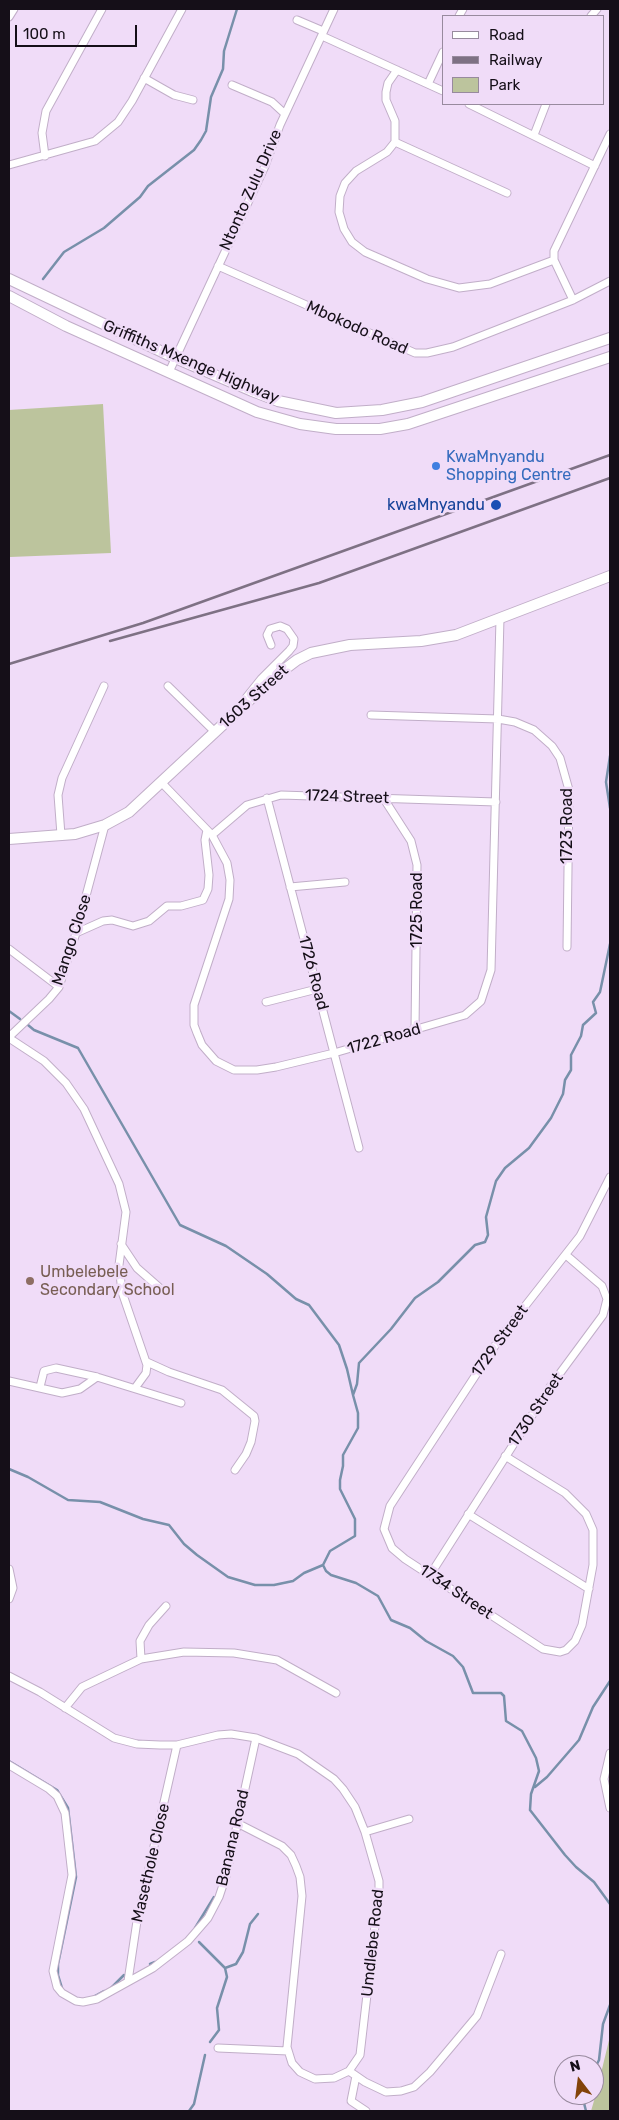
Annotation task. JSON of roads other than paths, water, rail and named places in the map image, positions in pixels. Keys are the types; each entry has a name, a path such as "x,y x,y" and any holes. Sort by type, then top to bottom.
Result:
{"street":[{"path":"9,17 14,9"},
{"path":"45,156 42,133 46,111 102,9"},
{"path":"9,165 95,141 106,133 118,122 182,9"},
{"name":"Ntonto Zulu Drive","path":"169,372 265,166 285,114 333,9"},
{"path":"297,20 322,34 442,91"},
{"path":"428,84 442,54"},
{"path":"397,70 388,83 386,92 386,100 395,121 395,142 387,152 356,171 345,183 340,196 339,212 344,229 352,242 365,252 428,278 459,288 490,284 554,260"},
{"path":"144,78 174,95 192,100"},
{"path":"232,85 272,102 285,114"},
{"path":"471,105 595,166"},
{"path":"534,135 546,105"},
{"path":"573,300 554,260 556,242 610,134"},
{"path":"395,142 507,193"},
{"name":"Mbokodo Road","path":"218,266 415,354 453,347 573,300 610,281"},
{"name":"Griffiths Mxenge Highway","path":"9,278 175,358 278,401 336,413 382,410 422,402 610,338"},
{"name":"Griffiths Mxenge Highway","path":"9,296 66,326 248,408 278,419 336,429 362,429 408,424 610,357"},
{"name":"1603 Street","path":"9,839 76,834 105,825 129,812 284,668 311,653 350,645 442,638 610,576"},
{"name":"1722 Road","path":"161,782 210,832 227,864 230,890 224,916 194,1005 194,1025 202,1045 216,1061 234,1070 276,1067 449,1021 472,1011 481,1001 489,980 496,802 500,618"},
{"path":"242,706 261,679 293,646 293,636 282,626 270,629 267,635 271,645"},
{"path":"60,835 58,795 60,783 104,686"},
{"path":"168,686 216,732"},
{"name":"1723 Road","path":"371,715 515,722 534,730 552,746 560,758 569,790 567,947"},
{"name":"1724 Street","path":"210,832 239,810 267,798 301,795 496,802"},
{"name":"1726 Road","path":"267,798 359,1148"},
{"name":"1725 Road","path":"384,799 411,841 417,865 415,1029"},
{"name":"Mango Close","path":"9,1037 49,999 59,986 76,933 105,825"},
{"path":"76,933 103,921 112,920 133,926 149,921 164,907 181,906 203,900 208,889 209,875 205,840 210,832"},
{"path":"290,887 345,882"},
{"path":"9,949 59,986"},
{"path":"266,1002 317,989"},
{"path":"9,1037 44,1061 57,1073 84,1109 125,1202 126,1212 120,1265 122,1292 147,1362 146,1373 134,1388"},
{"name":"1729 Street","path":"390,1506 500,1338 580,1236 610,1177"},
{"path":"121,1244 137,1268 162,1290"},
{"name":"1730 Street","path":"430,1574 552,1384 604,1315 607,1308 607,1299 602,1286 566,1256"},
{"path":"147,1362 169,1372 222,1390 254,1416 255,1421 251,1442 246,1454 235,1470"},
{"path":"40,1388 44,1371 50,1367 97,1377 181,1403"},
{"path":"9,1381 62,1393 80,1390 97,1377"},
{"path":"468,1514 589,1589 594,1544 590,1520 565,1493 506,1456"},
{"name":"1734 Street","path":"390,1506 384,1529 388,1541 405,1559 542,1649 560,1652 570,1647 579,1634 589,1589"},
{"path":"9,1569 13,1588 9,1599"},
{"path":"141,1659 140,1641 149,1625 166,1606"},
{"path":"65,1708 82,1687 141,1659 184,1652 234,1653 277,1660 336,1693"},
{"name":"Umdlebe Road","path":"9,1676 40,1692 114,1738 137,1744 177,1745 218,1735 231,1734 256,1738 292,1751 334,1779 355,1807 365,1832 379,1881 360,2054 349,2071"},
{"name":"Banana Road","path":"9,1767 57,1796 68,1822 72,1876 54,1971 57,1987 68,1997 83,2002 97,1999 173,1954 188,1942 208,1918 222,1890 256,1738"},
{"name":"Masethole Close","path":"128,1981 138,1921 177,1745"},
{"path":"610,1754 604,1779 610,1808"},
{"path":"365,1832 409,1819"},
{"path":"238,1823 282,1846 291,1855 300,1877 302,1896 289,2012 288,2051 294,2066 307,2076 326,2080 349,2071 377,2089 392,2092 409,2089 421,2081 477,2016 502,1954"},
{"path":"218,2048 288,2051"},
{"path":"356,2076 352,2101 366,2111"}],"waterway":[{"path":"43,279 64,252 104,228 140,197 148,186 194,150 206,131 211,97 223,69 224,51 237,9"},
{"path":"610,756 606,782 610,808"},
{"path":"610,944 600,992 593,1002 596,1013 583,1025 581,1036 571,1055 571,1070 565,1080 563,1094 551,1118 529,1148 505,1168 496,1181 486,1217 488,1235 485,1242 475,1245 438,1282 415,1298 391,1329 359,1363 357,1384 353,1395 358,1413 358,1428 343,1455 340,1480 340,1489 355,1519 355,1536 330,1551 323,1565 331,1575 356,1583 378,1596 391,1620 410,1628 426,1641 453,1656 463,1667 473,1693 501,1693 504,1696 506,1721 522,1731 536,1758 539,1771 531,1794 530,1810 565,1855 594,1882 610,1904"},
{"path":"9,1011 20,1019"},
{"path":"28,1025 34,1030 78,1048 180,1225 226,1246 267,1274 296,1299 309,1305 339,1345 353,1395"},
{"path":"9,1469 28,1477 68,1500 100,1502 143,1519 169,1525 184,1544 228,1577 255,1585 274,1585 293,1581 304,1573 323,1565"},
{"path":"535,1787 547,1777 579,1740 593,1707 610,1681"},
{"path":"9,1761 57,1790 68,1808 76,1877 58,1964 58,1975 62,1988"},
{"path":"195,1928 214,1897"},
{"path":"225,1968 236,1964 243,1952 250,1924 258,1914"},
{"path":"199,1942 225,1968 227,1977 217,2008 219,2030 210,2042"},
{"path":"150,1964 155,1962"},
{"path":"111,1988 124,1975"},
{"path":"93,1997 104,1991"},
{"path":"600,2055 603,2024 610,2005"},
{"path":"189,2111 194,2104 205,2055"},
{"path":"584,2105 586,2111"}],"railway":[{"path":"9,664 143,623 610,455"},
{"path":"110,641 319,583 610,478"}],"place":[{"name":"KwaMnyandu Shopping Centre","path":"436,466"},
{"name":"kwaMnyandu","path":"496,505"},
{"name":"Umbelebele Secondary School","path":"30,1281"}]}
